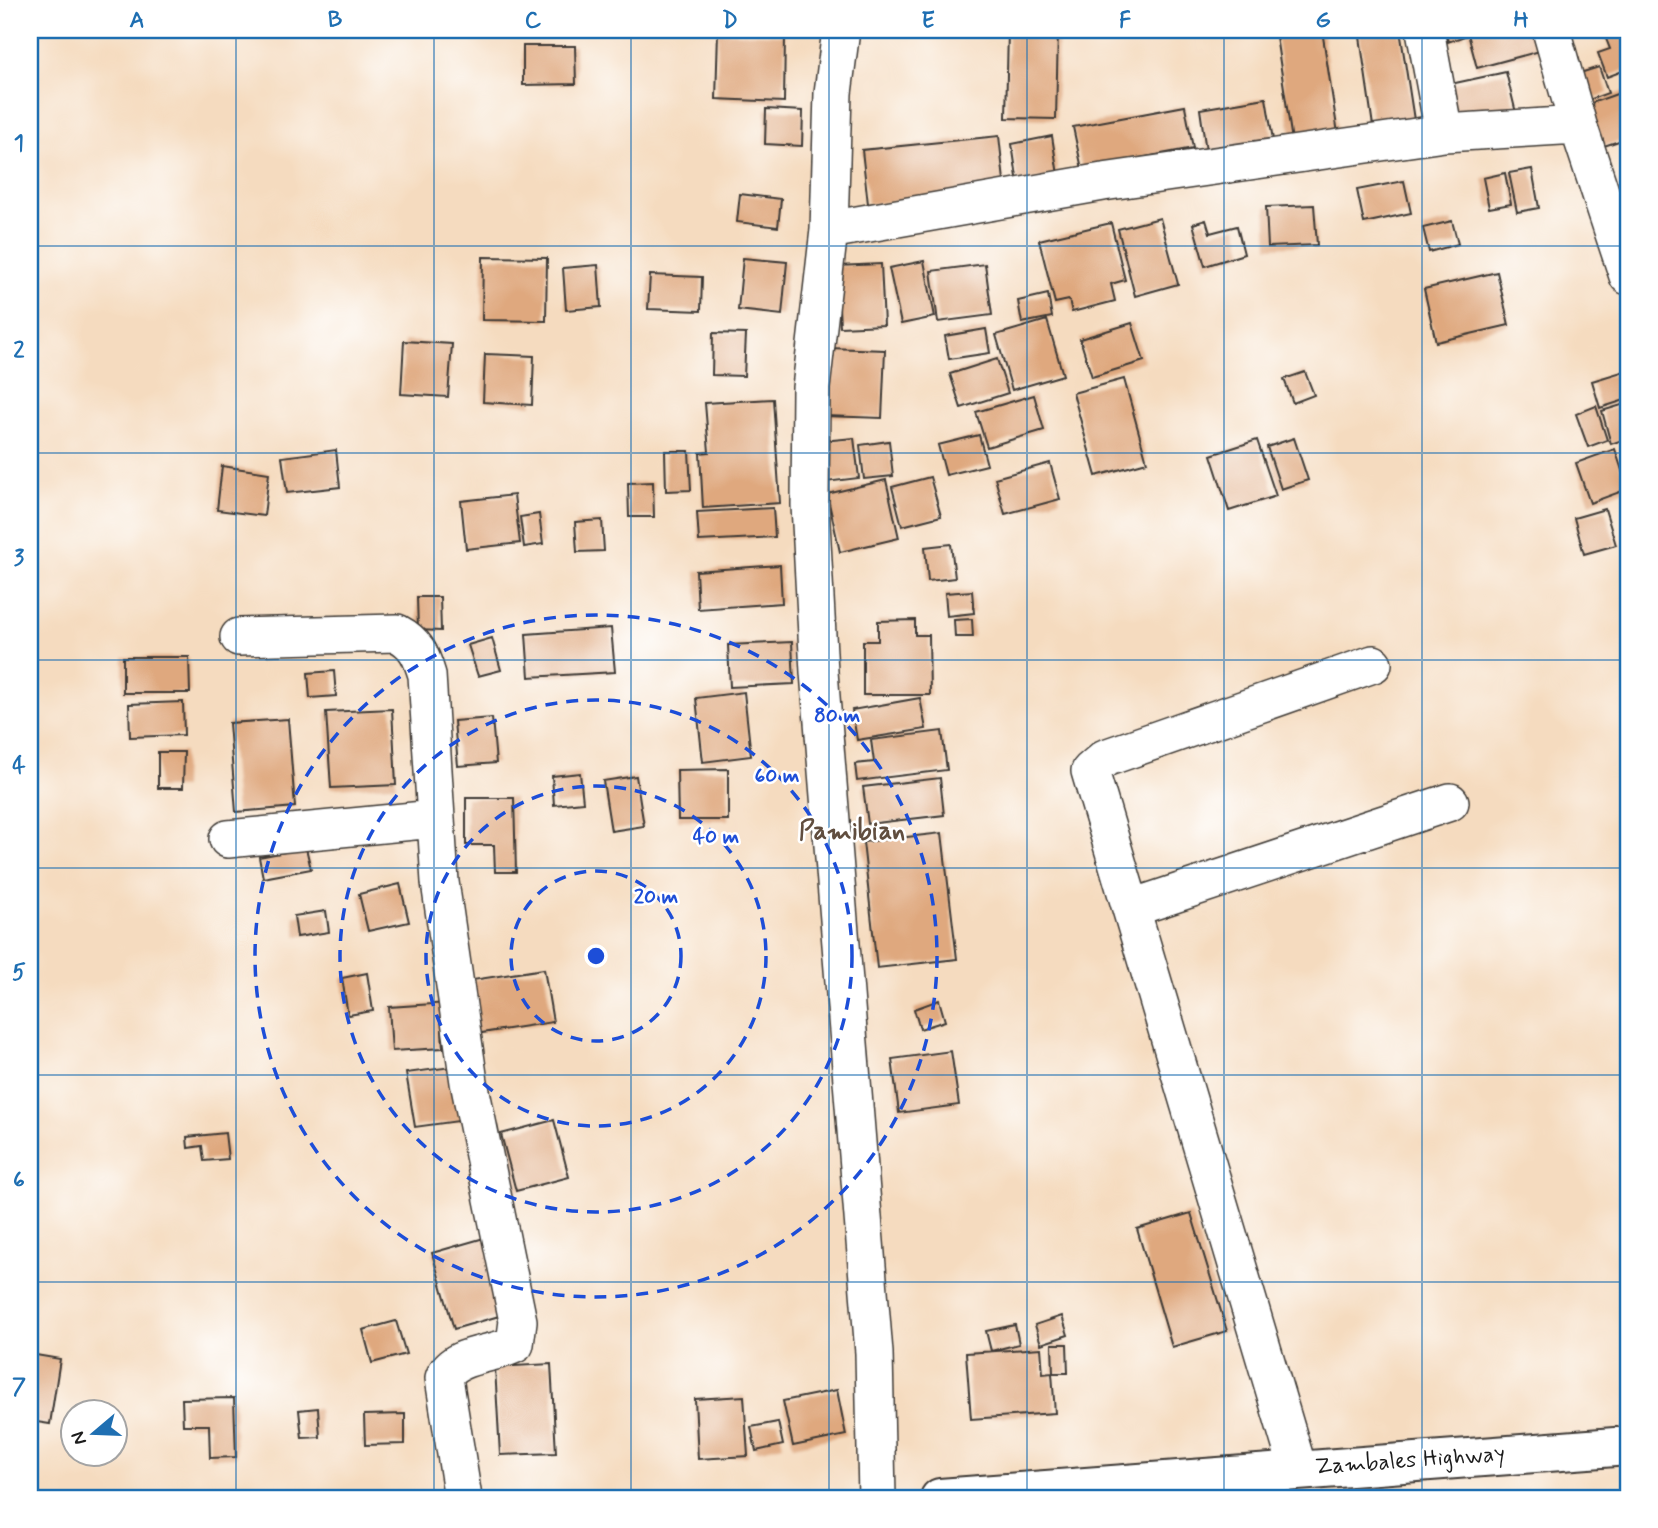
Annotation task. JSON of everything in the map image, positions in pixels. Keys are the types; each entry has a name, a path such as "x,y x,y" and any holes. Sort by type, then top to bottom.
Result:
{"main road":[{"name":"Zambales Highway","path":"940,1498 1628,1446"}],"street":[{"path":"841,30 834,93 829,230 811,388 810,505 819,672 874,1353 877,1498"},
{"path":"1424,30 1444,133"},
{"path":"1551,30 1578,125 1628,276"},
{"path":"829,230 1102,182 1444,133 1578,125"},
{"path":"239,637 374,631 397,633 410,640 421,654 427,675 440,882 469,1082 519,1321 515,1344 456,1362 447,1370 444,1378 463,1498"},
{"path":"1298,1469 1090,771 1105,758 1373,664"},
{"path":"1132,908 1450,802"},
{"path":"228,839 434,819"}],"building":[{"path":"1008,30 1058,30 1056,119 1006,118"},
{"path":"1275,30 1322,30 1339,140 1293,147"},
{"path":"1359,30 1400,30 1414,120 1373,126"},
{"path":"1445,30 1463,30 1465,36 1448,42"},
{"path":"1467,30 1535,30 1540,51 1477,68"},
{"path":"1628,30 1628,69 1607,77 1598,53 1610,49 1605,36"},
{"path":"718,32 785,35 784,102 716,99"},
{"path":"523,46 575,46 576,84 523,85"},
{"path":"1599,67 1608,93 1586,101 1577,74"},
{"path":"1506,72 1516,113 1455,126 1446,85"},
{"path":"1628,90 1628,138 1598,148 1583,106"},
{"path":"1266,98 1273,140 1206,151 1200,109"},
{"path":"1185,106 1193,148 1082,169 1073,127"},
{"path":"766,109 803,111 802,146 765,144"},
{"path":"999,136 1005,190 868,204 862,150"},
{"path":"1052,136 1058,175 1018,184 1012,144"},
{"path":"1532,169 1539,208 1517,212 1509,173"},
{"path":"1505,173 1511,204 1489,208 1483,178"},
{"path":"1404,181 1411,213 1364,223 1357,190"},
{"path":"740,194 781,199 778,227 737,222"},
{"path":"1314,205 1317,245 1268,247 1266,207"},
{"path":"1160,218 1178,284 1135,296 1118,229"},
{"path":"1206,220 1210,233 1237,226 1244,254 1205,266 1193,224"},
{"path":"1452,221 1458,244 1429,252 1423,228"},
{"path":"1111,223 1125,280 1111,284 1115,301 1072,312 1069,300 1055,303 1039,240"},
{"path":"483,257 547,258 546,321 482,320"},
{"path":"743,258 787,262 782,315 738,310"},
{"path":"924,261 935,317 901,324 889,268"},
{"path":"881,264 884,325 840,327 837,266"},
{"path":"985,264 992,315 938,322 931,271"},
{"path":"598,265 601,307 566,310 563,268"},
{"path":"1497,272 1509,325 1436,342 1424,289"},
{"path":"650,275 702,277 701,311 648,309"},
{"path":"1048,294 1052,317 1022,323 1018,301"},
{"path":"1047,320 1063,375 1012,390 996,335"},
{"path":"1132,323 1144,361 1092,377 1080,339"},
{"path":"986,329 990,353 949,359 945,336"},
{"path":"713,333 746,334 744,376 712,375"},
{"path":"404,341 452,344 448,397 401,394"},
{"path":"828,348 885,350 882,418 825,416"},
{"path":"485,354 534,356 532,405 483,402"},
{"path":"997,359 1008,393 961,408 950,374"},
{"path":"1628,370 1628,399 1600,408 1592,381"},
{"path":"1305,372 1314,395 1293,403 1284,379"},
{"path":"1124,379 1147,462 1096,476 1073,393"},
{"path":"1034,395 1044,430 987,447 976,412"},
{"path":"773,399 780,503 703,508 700,453 709,452 705,403"},
{"path":"1628,403 1628,460 1622,440 1611,444 1602,411"},
{"path":"1596,406 1607,440 1588,447 1576,414"},
{"path":"979,435 987,465 946,475 938,445"},
{"path":"854,438 859,478 826,482 822,441"},
{"path":"1294,438 1308,480 1281,489 1267,447"},
{"path":"1257,440 1276,496 1229,511 1211,455"},
{"path":"889,441 893,476 864,479 860,445"},
{"path":"1615,449 1628,489 1590,503 1576,463"},
{"path":"336,450 340,487 287,493 282,457"},
{"path":"665,451 689,451 691,490 666,491"},
{"path":"1050,463 1060,499 1005,514 995,478"},
{"path":"222,466 269,473 264,516 217,510"},
{"path":"930,477 941,516 902,526 892,487"},
{"path":"886,480 899,538 840,552 827,494"},
{"path":"653,482 654,517 629,517 628,483"},
{"path":"514,495 520,543 466,549 461,501"},
{"path":"773,508 775,537 699,541 697,512"},
{"path":"1605,509 1616,545 1584,554 1574,518"},
{"path":"539,514 543,544 524,547 520,517"},
{"path":"602,520 604,551 577,552 575,522"},
{"path":"951,544 955,578 928,581 925,547"},
{"path":"780,565 782,603 698,609 696,571"},
{"path":"972,591 974,613 947,616 945,593"},
{"path":"417,597 440,597 441,631 418,630"},
{"path":"972,619 973,637 955,637 954,620"},
{"path":"915,620 915,635 929,635 930,695 863,695 863,641 878,641 878,621"},
{"path":"611,628 615,672 529,677 526,634"},
{"path":"492,638 501,670 478,676 468,645"},
{"path":"792,642 794,684 730,687 728,645"},
{"path":"123,657 189,657 190,693 123,693"},
{"path":"334,671 336,696 310,698 308,673"},
{"path":"744,692 751,756 703,762 696,698"},
{"path":"920,698 926,729 857,740 852,710"},
{"path":"183,702 184,735 130,737 129,704"},
{"path":"392,709 396,785 331,788 326,712"},
{"path":"492,718 496,763 458,766 454,721"},
{"path":"288,719 295,807 236,812 229,723"},
{"path":"942,731 947,770 857,781 855,764 874,762 871,740"},
{"path":"158,752 184,752 183,788 158,788"},
{"path":"728,769 728,820 678,820 677,770"},
{"path":"580,773 583,802 554,805 552,776"},
{"path":"636,776 644,826 611,831 603,781"},
{"path":"940,778 944,815 868,824 863,787"},
{"path":"466,798 514,798 516,872 495,872 494,845 466,845"},
{"path":"942,833 957,959 877,968 863,842"},
{"path":"306,848 311,869 263,878 259,857"},
{"path":"400,884 409,922 368,931 359,894"},
{"path":"326,911 329,932 297,937 294,916"},
{"path":"544,969 553,1022 475,1034 466,981"},
{"path":"367,973 373,1011 348,1015 342,978"},
{"path":"939,1000 945,1021 920,1029 914,1009"},
{"path":"448,1003 451,1029 442,1030 443,1048 392,1051 389,1007"},
{"path":"951,1051 959,1105 899,1113 892,1059"},
{"path":"459,1066 466,1120 415,1127 406,1073"},
{"path":"554,1120 569,1177 516,1191 501,1134"},
{"path":"225,1133 228,1159 204,1161 202,1146 188,1148 187,1137"},
{"path":"1191,1213 1227,1331 1172,1347 1137,1229"},
{"path":"491,1236 513,1312 454,1329 432,1253"},
{"path":"1062,1316 1068,1335 1041,1344 1035,1325"},
{"path":"396,1321 406,1354 372,1363 363,1330"},
{"path":"1015,1325 1019,1344 991,1351 986,1331"},
{"path":"1052,1344 1067,1344 1068,1373 1053,1373"},
{"path":"1041,1348 1043,1374 1052,1373 1055,1413 971,1419 966,1353"},
{"path":"30,1354 60,1359 50,1424 30,1421"},
{"path":"551,1364 556,1453 500,1455 495,1367"},
{"path":"837,1390 846,1435 793,1446 783,1401"},
{"path":"744,1396 748,1456 698,1459 695,1399"},
{"path":"234,1398 236,1457 210,1458 209,1425 183,1425 182,1399"},
{"path":"318,1408 320,1437 302,1438 299,1410"},
{"path":"405,1414 405,1444 365,1445 364,1415"},
{"path":"778,1422 783,1445 756,1451 751,1427"}],"district":[{"name":"Pamibian","path":"852,832"}]}
